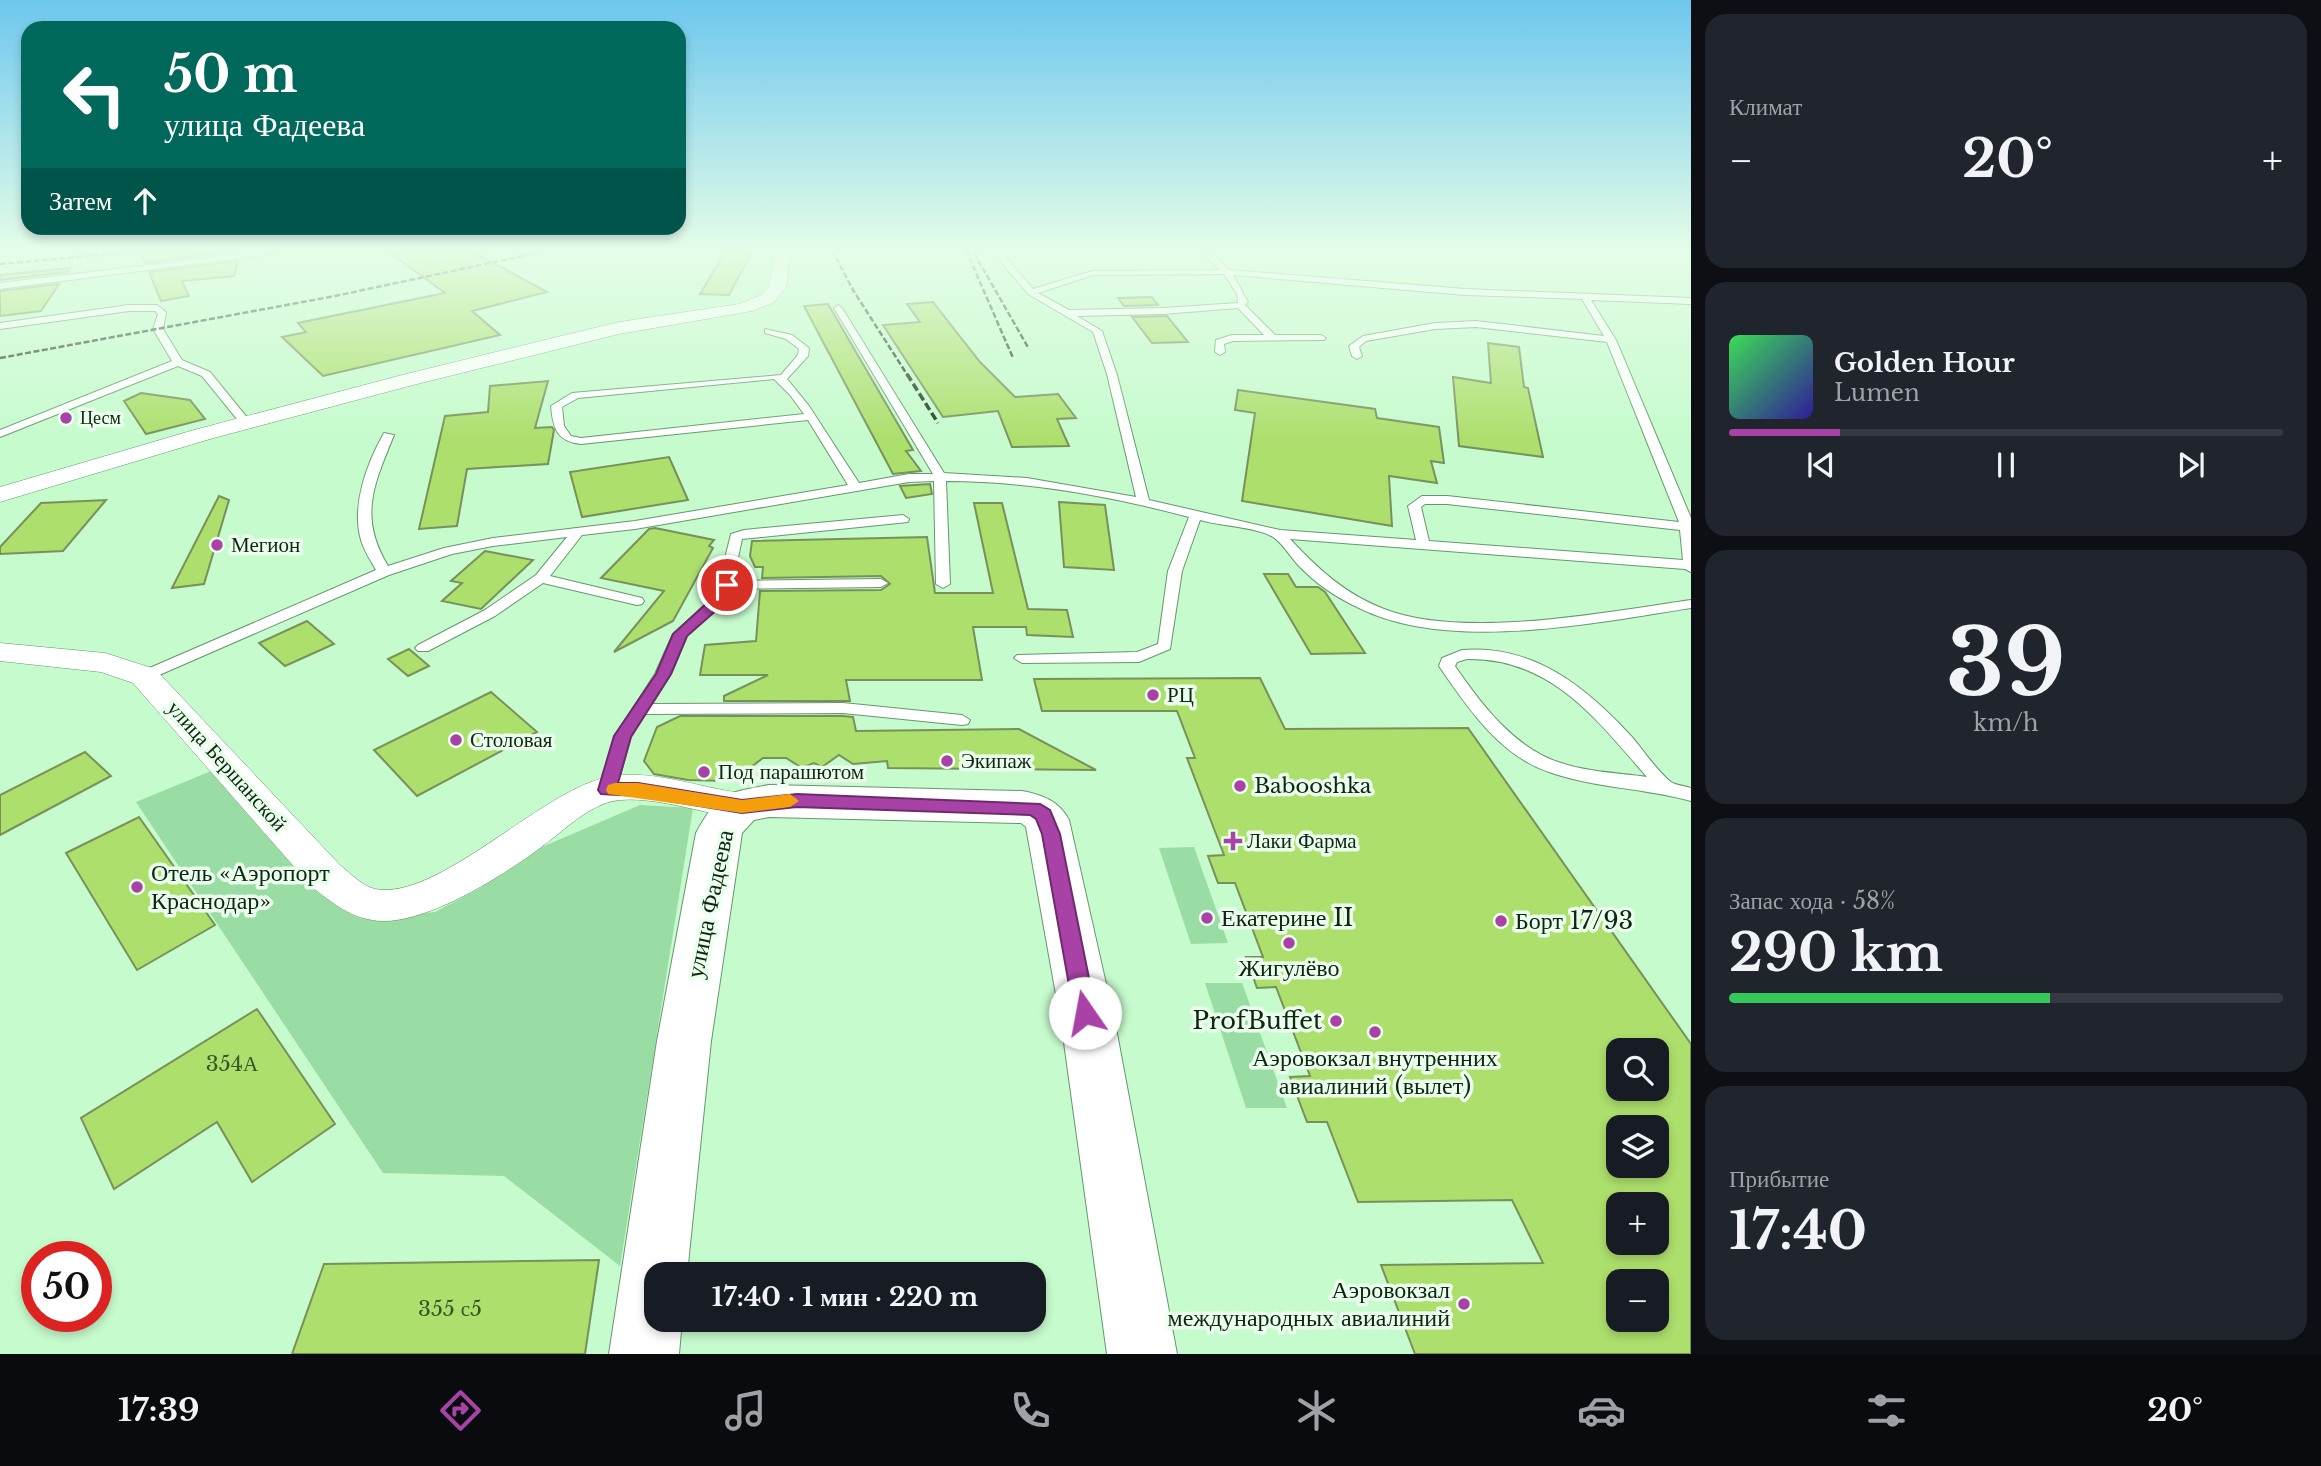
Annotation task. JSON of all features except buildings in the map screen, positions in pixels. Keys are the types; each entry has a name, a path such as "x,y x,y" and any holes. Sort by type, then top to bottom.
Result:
{"main road":[{"name":"улица Фадеева","path":"645,1354 684,1041 719,833 729,815 742,806 797,800 1022,807 1043,814 1051,834 1089,1028 1142,1354"}],"street":[{"path":"0,495 245,422 543,346 644,323 717,313"},
{"name":"улица Бершанской","path":"0,652 105,663 144,676 326,876 348,894 373,905 404,903 437,891 520,843 573,803 607,790 638,790 742,806"}],"lane":[{"path":"0,326 87,313"},
{"path":"162,313 158,329 178,362 206,374 245,422"},
{"path":"841,313 940,476 943,584"},
{"path":"1069,313 1097,331 1112,374 1143,500"},
{"path":"1248,313 1272,338"},
{"path":"144,676 384,572 449,551 493,542 940,476 1055,484 1143,500 1276,534 1691,566 1687,523 1611,340 1595,313"},
{"path":"1357,356 1354,346 1363,339 1458,324 1505,325 1611,340"},
{"path":"768,331 789,337 804,348 803,356 783,378"},
{"path":"1220,352 1218,346 1224,339 1321,338"},
{"path":"0,434 178,362"},
{"path":"810,417 581,441 565,439 560,434 556,406 576,395 767,375 783,378 810,417 856,487"},
{"path":"384,572 367,540 365,516 376,462 388,436"},
{"path":"1424,546 1414,506 1422,500 1447,500 1687,523"},
{"path":"1022,657 1139,657 1165,646 1175,571 1196,515"},
{"path":"607,790 623,736 663,674 680,634 715,604 727,585 732,542 744,534 903,519"},
{"path":"423,648 491,613 541,578 579,531"},
{"path":"1276,534 1307,566 1351,600 1406,620 1499,625 1634,613 1691,604"},
{"path":"541,578 637,601"},
{"path":"727,585 881,583"},
{"path":"1663,784 1571,686 1541,666 1512,656 1464,654 1447,661 1447,666 1484,713 1508,738 1534,758 1552,767 1607,778 1663,784 1691,795"},
{"path":"641,709 843,708 962,720"}],"green space":[{"path":"211,771 385,917 435,912 482,887 502,864 640,805 693,808 620,1266 504,1176 383,1173 136,802"},
{"path":"1194,847 1228,943 1191,944 1159,848"},
{"path":"1205,983 1242,983 1287,1108 1246,1108"}],"railway":[{"path":"0,358 242,313"},
{"path":"868,313 908,376"},
{"path":"993,313 1013,358"},
{"path":"1008,313 1029,349"},
{"path":"907,374 938,423"}],"slow traffic":[{"path":"615,790 638,790 742,806 769,801 790,801"}],"place":[{"name":"Цесм","path":"66,418"},
{"name":"Мегион","path":"217,545"},
{"name":"РЦ","path":"1153,695"},
{"name":"Столовая","path":"456,740"},
{"name":"Экипаж","path":"947,761"},
{"name":"Под парашютом","path":"704,772"},
{"name":"Babooshka","path":"1240,786"},
{"name":"Лаки Фарма","path":"1233,841"},
{"name":"Отель «Аэропорт Краснодар»","path":"137,887"},
{"name":"Екатерине II","path":"1207,918"},
{"name":"Борт 17/93","path":"1501,921"},
{"name":"Жигулёво","path":"1289,943"},
{"name":"ProfBuffet","path":"1336,1021"},
{"name":"Аэровокзал внутренних авиалиний (вылет)","path":"1375,1032"},
{"name":"Аэровокзал международных авиалиний","path":"1464,1304"}],"route":[{"path":"727,585 723,596 680,634 654,691 623,736 607,790 638,790 742,806 797,800 1033,809 1043,814 1051,834 1085,1013"}]}
